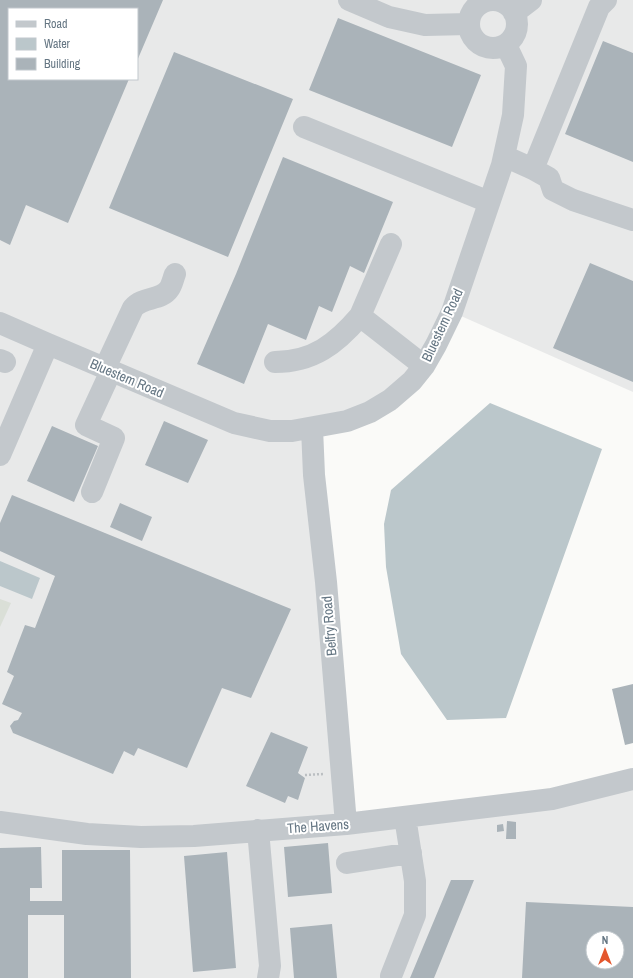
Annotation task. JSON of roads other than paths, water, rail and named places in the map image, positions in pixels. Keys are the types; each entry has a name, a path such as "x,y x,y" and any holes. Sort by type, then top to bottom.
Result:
{"street":[{"path":"491,0 500,1 508,5 523,6 517,20 515,34 506,45 498,48 489,48 481,45 470,33 469,24 470,16 475,8 483,2 491,0"},
{"path":"533,169 599,7 606,0"},
{"path":"353,1 389,17 425,25 469,24"},
{"name":"Bluestem Road","path":"0,323 234,423 270,431 292,431 347,421 370,412 390,400 412,381 424,366 452,312 504,156 513,116 516,66 506,45"},
{"path":"304,127 489,202"},
{"path":"504,156 549,178 553,190 573,200 633,220"},
{"path":"275,362 289,362 310,357 332,345 346,332 360,316 391,244"},
{"path":"92,492 114,438 86,425 133,308 137,303 161,296 169,289 175,274"},
{"path":"360,316 424,366"},
{"path":"0,455 48,344"},
{"name":"Belfry Road","path":"312,428 314,475 326,582 346,824"},
{"name":"The Havens","path":"0,822 87,834 141,837 194,836 346,824 552,799 633,780"},
{"path":"391,976 415,915 415,881 405,817"},
{"path":"258,830 270,966 268,978"},
{"path":"347,863 411,852"}],"water":[{"path":"490,403 602,449 506,718 447,720 401,654 386,567 384,524 391,490"},
{"path":"0,561 40,578 32,599 0,586"}]}
